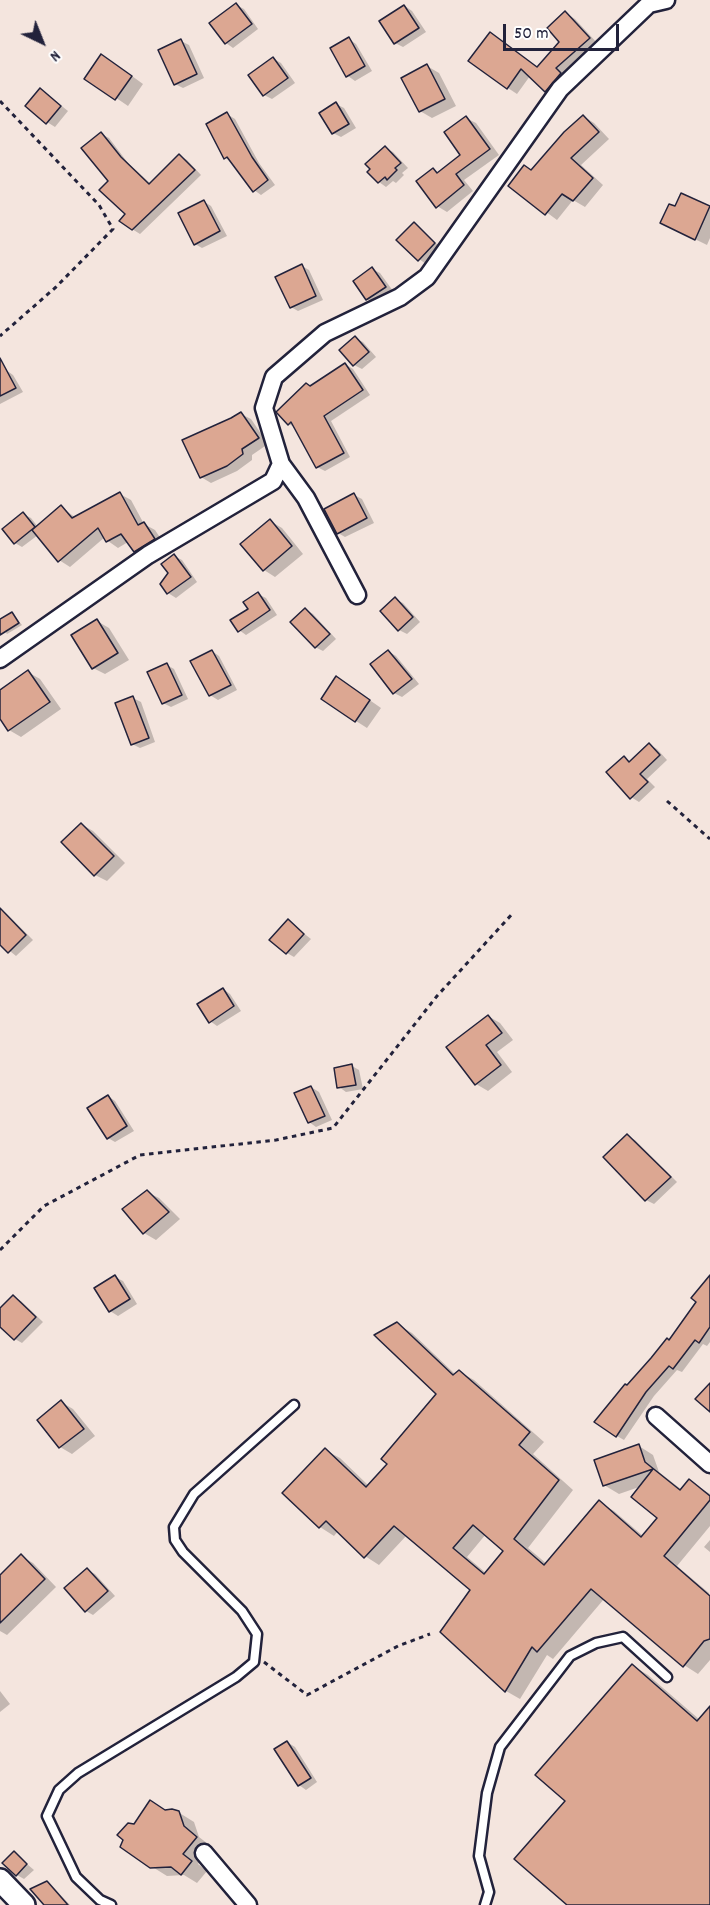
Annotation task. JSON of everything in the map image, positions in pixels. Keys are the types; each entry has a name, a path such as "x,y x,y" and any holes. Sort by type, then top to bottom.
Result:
{"street":[{"path":"357,595 306,498 281,464 264,408 274,377 325,333 400,297 427,277 560,89 649,4 666,0"},
{"path":"0,659 148,555 273,481 281,464"},
{"path":"656,1416 710,1464"},
{"path":"204,1853 248,1905"},
{"path":"0,1880 24,1905"}],"lane":[{"path":"111,1905 100,1900 76,1877 47,1816 59,1790 78,1773 236,1677 254,1662 257,1634 242,1611 183,1552 175,1540 174,1527 195,1494 294,1405"},
{"path":"485,1905 489,1892 479,1857 487,1793 500,1747 570,1656 596,1643 623,1637 668,1677"}],"path":[{"path":"0,101 99,205 113,229 56,288 0,336"},
{"path":"667,801 710,839"},
{"path":"0,1250 44,1206 140,1155 276,1140 333,1128 437,996 514,912"},
{"path":"256,1655 307,1695 398,1646 430,1634"}],"building":[{"path":"236,3 252,24 225,44 209,23"},
{"path":"404,5 419,28 394,44 379,21"},
{"path":"565,11 590,38 556,68 561,73 545,92 521,69 507,89 468,61 490,32 537,67 559,42 547,28"},
{"path":"349,37 365,66 346,77 330,48"},
{"path":"181,39 197,74 174,85 158,50"},
{"path":"101,54 132,76 115,100 84,79"},
{"path":"273,57 288,78 263,96 248,75"},
{"path":"427,64 445,99 419,112 401,78"},
{"path":"40,88 61,106 46,124 25,106"},
{"path":"336,102 349,124 332,134 319,113"},
{"path":"227,112 252,157 268,180 253,192 227,157 224,159 206,124"},
{"path":"583,115 599,132 571,158 593,178 573,201 562,194 545,215 508,186 524,165 531,170 564,132"},
{"path":"466,116 490,149 456,174 464,185 436,208 416,181 433,168 437,173 460,155 444,132"},
{"path":"101,132 121,157 149,184 179,154 195,170 132,230 119,221 125,214 99,190 108,181 81,148"},
{"path":"385,146 401,163 387,180 385,177 378,183 367,172 370,169 365,164"},
{"path":"681,193 710,206 695,240 660,223 669,204 675,206"},
{"path":"204,200 220,231 194,245 178,213"},
{"path":"414,222 435,243 418,261 396,240"},
{"path":"302,264 316,296 290,308 275,277"},
{"path":"372,267 386,287 366,300 353,281"},
{"path":"355,336 369,352 353,366 339,350"},
{"path":"0,358 16,388 0,396"},
{"path":"345,363 363,390 324,416 344,453 316,468 291,422 288,425 276,412 306,383 310,386"},
{"path":"241,412 259,438 242,449 243,454 227,466 200,478 182,440"},
{"path":"120,492 138,525 144,522 155,539 134,552 121,534 106,542 98,528 58,562 32,530 61,505 72,518"},
{"path":"354,493 367,518 337,534 324,509"},
{"path":"23,512 35,527 14,544 2,529"},
{"path":"270,519 292,546 263,571 240,544"},
{"path":"174,554 191,577 167,594 160,584 168,573 161,564"},
{"path":"258,592 270,610 238,632 230,620 248,609 243,602"},
{"path":"395,597 413,617 398,631 380,611"},
{"path":"305,608 330,634 315,648 290,622"},
{"path":"12,612 19,623 0,635 0,619"},
{"path":"97,619 118,653 92,669 71,635"},
{"path":"212,650 231,685 209,696 190,661"},
{"path":"388,650 412,679 393,694 370,664"},
{"path":"167,663 182,695 162,704 147,672"},
{"path":"28,670 50,702 8,731 0,719 0,690"},
{"path":"336,676 370,700 355,722 321,699"},
{"path":"133,696 149,738 131,745 115,703"},
{"path":"649,743 660,755 640,774 648,782 630,799 606,772 624,756 629,762"},
{"path":"81,823 114,856 94,876 61,842"},
{"path":"0,908 26,935 8,953 0,945"},
{"path":"288,919 304,934 286,954 269,940"},
{"path":"223,988 234,1006 209,1023 197,1004"},
{"path":"488,1015 502,1033 486,1045 501,1065 475,1085 446,1047"},
{"path":"352,1064 356,1085 337,1088 334,1068"},
{"path":"311,1086 325,1116 308,1123 294,1093"},
{"path":"108,1095 127,1126 107,1139 87,1108"},
{"path":"627,1134 671,1177 645,1201 603,1157"},
{"path":"147,1190 169,1212 143,1234 122,1209"},
{"path":"115,1275 130,1299 109,1312 94,1288"},
{"path":"710,1275 710,1327 699,1343 695,1340 673,1369 669,1366 646,1392 616,1437 594,1422 667,1338 669,1340 696,1302 691,1298"},
{"path":"13,1295 36,1317 14,1340 0,1327 0,1308"},
{"path":"397,1322 453,1375 459,1370 530,1432 519,1445 559,1480 514,1539 544,1565 599,1500 641,1537 657,1518 631,1497 653,1469 603,1486 594,1460 639,1444 645,1462 680,1490 689,1479 710,1496 710,1500 664,1556 710,1596 710,1639 704,1641 683,1667 591,1589 537,1652 532,1647 505,1692 440,1632 470,1590 394,1526 364,1558 326,1521 319,1528 282,1493 325,1448 366,1487 387,1464 381,1459 436,1394 374,1335","holes":["473,1525 503,1551 484,1574 453,1548"]},
{"path":"710,1383 710,1412 695,1399"},
{"path":"61,1400 84,1429 59,1448 37,1420"},
{"path":"21,1554 45,1579 0,1623 0,1575"},
{"path":"87,1568 108,1591 85,1612 64,1588"},
{"path":"632,1664 697,1721 710,1706 710,1905 567,1905 514,1859 565,1801 535,1775"},
{"path":"287,1741 311,1778 298,1786 274,1749"},
{"path":"150,1800 165,1810 179,1811 184,1826 197,1837 183,1854 192,1861 181,1875 171,1867 150,1868 120,1847 123,1840 117,1835 128,1823 134,1824"},
{"path":"14,1851 27,1864 16,1876 2,1863"},
{"path":"47,1881 68,1905 44,1905 30,1889"}]}
